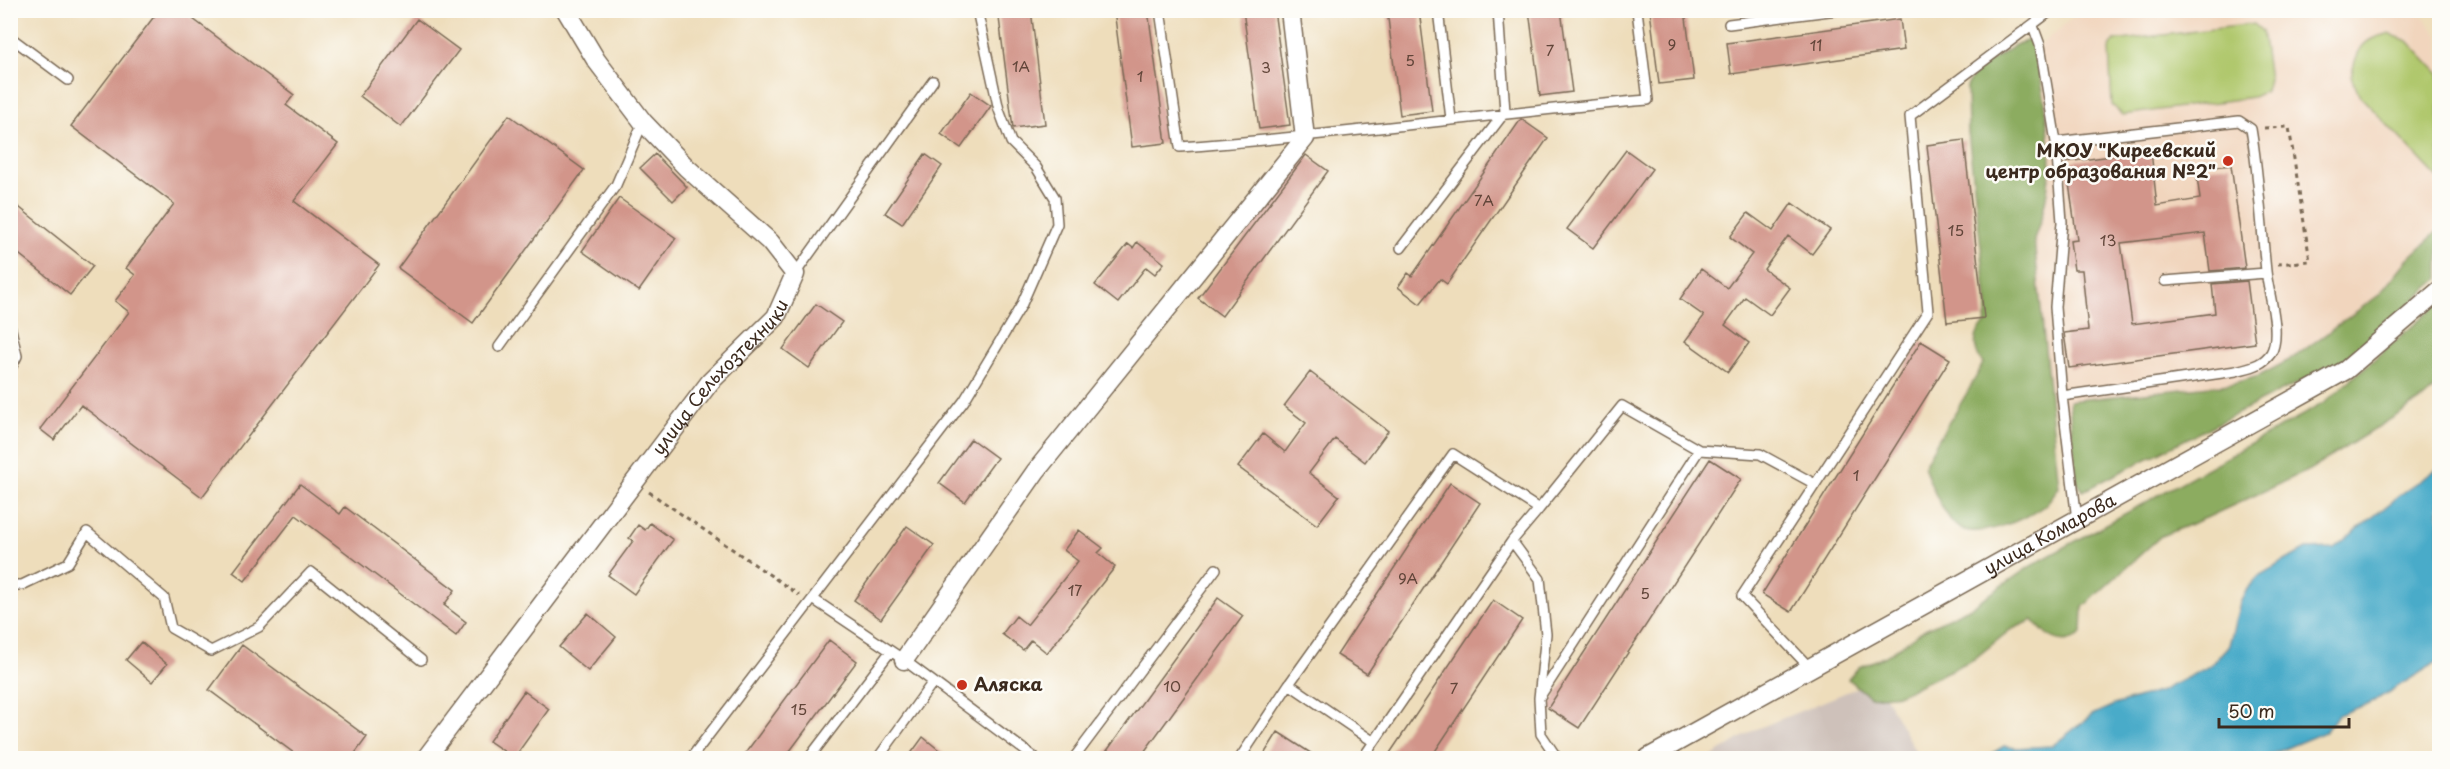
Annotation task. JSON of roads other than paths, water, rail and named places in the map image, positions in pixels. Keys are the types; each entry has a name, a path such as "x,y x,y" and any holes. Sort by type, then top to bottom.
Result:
{"street":[{"path":"566,10 596,60 643,122 687,168 770,242 795,274"},
{"path":"897,656 1036,471 1305,138 1290,10"},
{"name":"улица Сельхозтехники","path":"426,759 710,382 776,317 795,274"},
{"name":"улица Комарова","path":"1648,759 2346,370 2439,290"}],"lane":[{"path":"691,759 964,401 1021,306 1057,224 1055,198 1036,167 1011,142 999,110 977,10"},
{"path":"1160,10 1180,147 1305,138 1505,112 1648,100 1637,10"},
{"path":"1438,10 1451,119"},
{"path":"1401,248 1505,112 1498,10"},
{"path":"1729,24 1837,10"},
{"path":"1810,668 1742,596 1928,312 1910,116 2052,10"},
{"path":"2033,26 2040,45 2056,142 2061,222 2055,307 2062,396 2077,520"},
{"path":"10,37 68,80"},
{"path":"795,274 933,81"},
{"path":"2056,142 2216,122 2239,121 2250,129 2257,164 2274,334 2272,351 2260,364 2236,371 2062,396"},
{"path":"499,347 616,185 643,122"},
{"path":"2165,281 2266,269"},
{"path":"10,326 17,356 10,370"},
{"path":"1363,759 1512,542 1622,406 1699,450 1760,454 1815,484"},
{"path":"1539,698 1699,450"},
{"path":"1240,759 1289,684 1453,454 1539,509"},
{"path":"10,585 22,585 68,563 87,532 164,598 171,627 211,651 259,627 311,572 421,660"},
{"path":"1512,542 1540,579 1545,606 1546,634 1539,698 1541,734 1557,759"},
{"path":"1074,759 1216,570"},
{"path":"812,601 897,656 1035,759"},
{"path":"810,759 897,656"},
{"path":"878,759 933,682"},
{"path":"1289,684 1374,742"}],"water":[{"path":"2439,468 2439,661 2374,701 2338,715 2325,732 2262,758 1989,758 1991,754 2004,746 2016,748 2052,746 2092,715 2114,705 2161,691 2210,666 2229,645 2240,603 2247,589 2260,575 2306,549 2334,548 2404,492"}],"place":[{"name":"МКОУ \"Киреевский центр образования №2\"","path":"2228,161"},
{"name":"Аляска","path":"962,685"}]}
